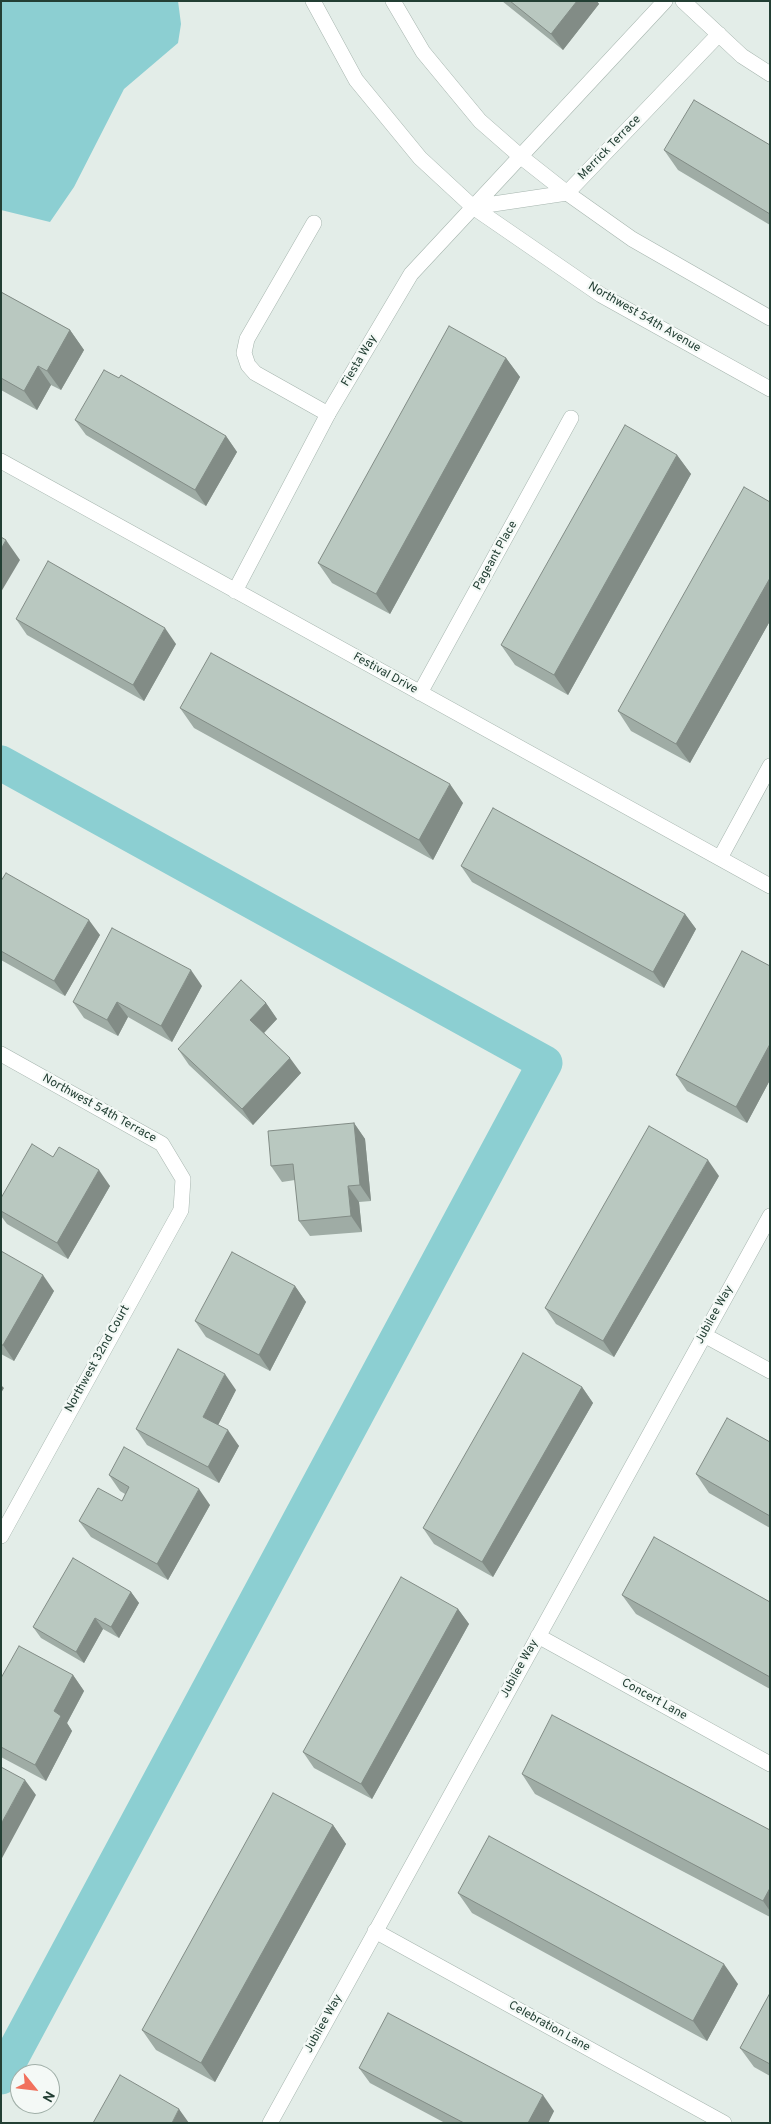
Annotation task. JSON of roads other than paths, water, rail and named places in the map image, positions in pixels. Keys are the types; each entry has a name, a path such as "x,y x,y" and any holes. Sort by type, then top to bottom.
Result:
{"street":[{"name":"Northwest 54th Avenue","path":"313,1 356,80 420,158 473,207 601,295 770,389"},
{"path":"394,1 423,52 480,121 520,156 567,193 632,239 770,318"},
{"path":"520,156 665,1"},
{"path":"683,1 742,56 770,74"},
{"name":"Merrick Terrace","path":"567,193 719,34"},
{"name":"Fiesta Way","path":"235,591 328,414 411,274 520,156"},
{"path":"473,207 567,193"},
{"path":"314,222 247,339 244,354 248,365 255,372 328,414"},
{"name":"Pageant Place","path":"420,693 571,418"},
{"name":"Festival Drive","path":"1,461 770,886"},
{"path":"720,858 770,766"},
{"name":"Northwest 54th Terrace","path":"1,1054 162,1144 183,1179"},
{"name":"Northwest 32nd Court","path":"1,1536 181,1210 183,1179"},
{"name":"Jubilee Way","path":"270,2123 770,1216"},
{"path":"704,1335 770,1371"},
{"name":"Concert Lane","path":"538,1636 770,1764"},
{"name":"Celebration Lane","path":"375,1931 724,2123"}],"water":[{"path":"1,1 178,1 181,24 178,43 124,89 74,187 50,222 1,210"}],"waterway":[{"path":"1,763 545,1063 1,2077"}]}
